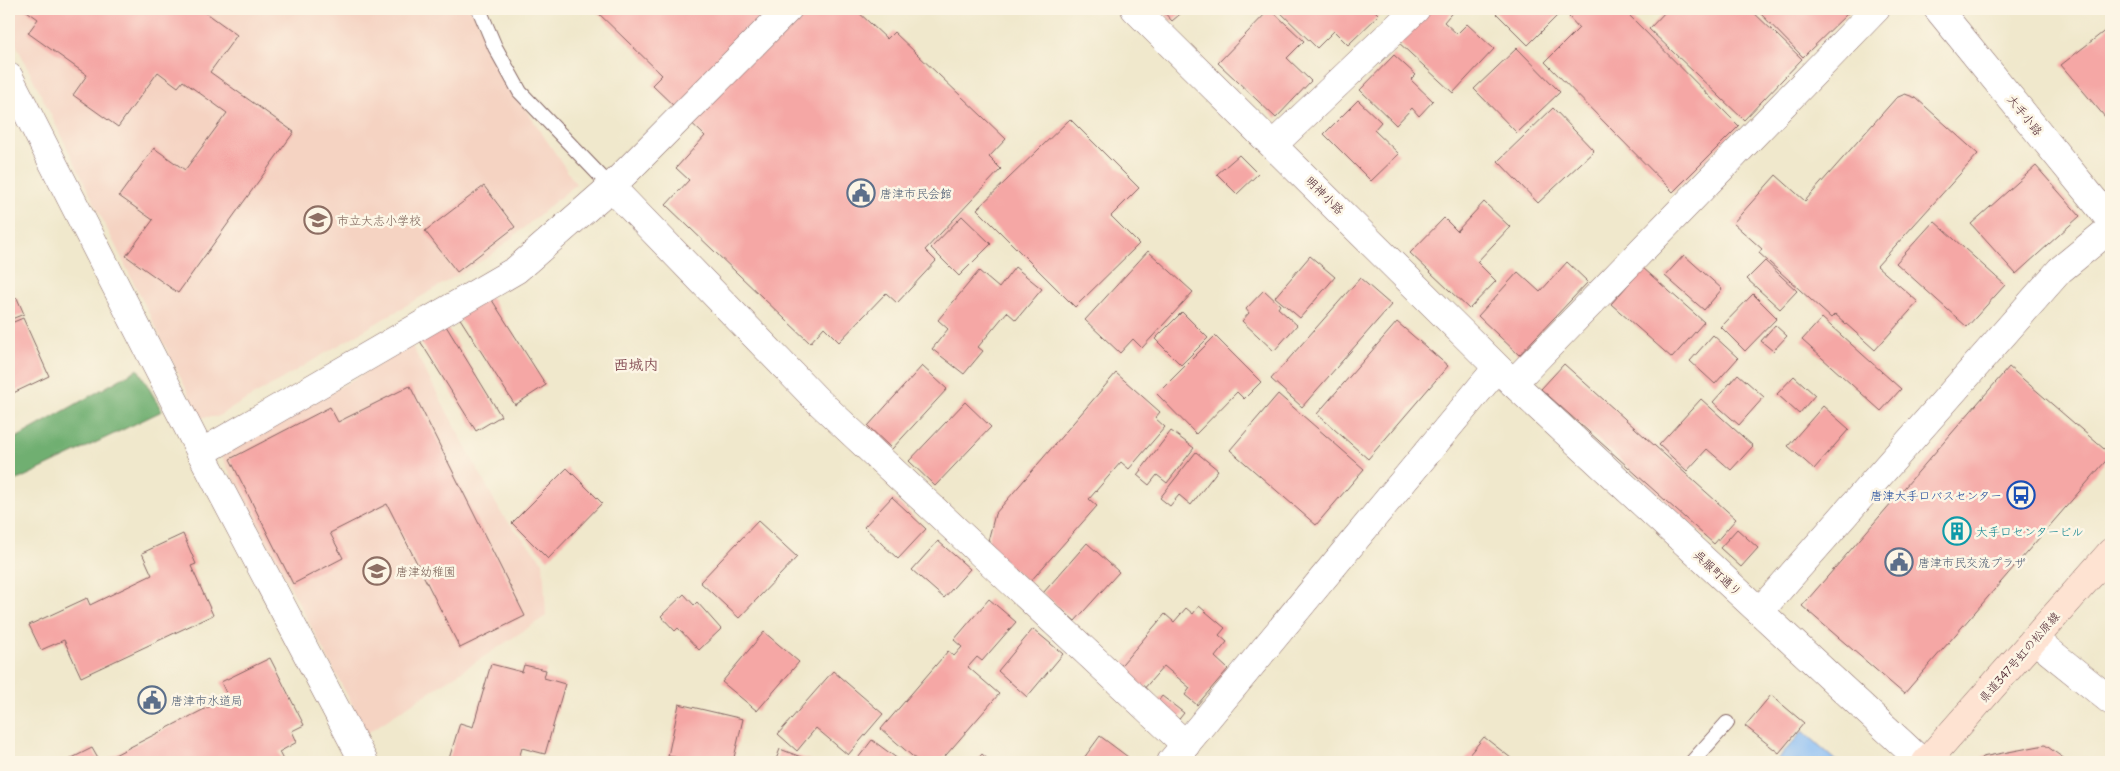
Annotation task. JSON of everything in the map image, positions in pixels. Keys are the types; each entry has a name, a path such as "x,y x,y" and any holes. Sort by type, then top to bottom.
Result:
{"main road":[{"name":"県道347号虹の松原線","path":"1924,762 2111,552"}],"street":[{"path":"201,453 516,270 611,187 788,9"},
{"name":"明神小路","path":"1135,9 1274,144 1505,376"},
{"path":"1274,144 1416,9"},
{"path":"611,187 816,399 1179,753 1505,376 1876,9"},
{"name":"大手小路","path":"1938,9 2111,221"},
{"path":"9,77 201,453 364,762"},
{"path":"1760,611 2060,270 2111,228"},
{"name":"呉服町通り","path":"1505,376 1924,762"},
{"path":"2034,639 2111,701"}],"lane":[{"path":"479,9 495,47 520,92 611,187"},
{"path":"1692,762 1727,723"}],"shaded area":[{"name":"市立大志小学校","path":"9,9 473,9 516,95 576,184 490,256 217,417 200,417 9,30"},
{"path":"412,346 501,513 543,562 546,616 367,733 221,455"}],"green space":[{"path":"138,369 162,411 9,484 9,442"}],"water":[{"path":"1803,731 1838,762 1775,762"}],"building":[{"path":"24,9 201,9 237,35 210,72 294,132 178,293 126,256 153,220 119,196 154,148 185,170 227,113 183,81 178,87 158,72 118,127 73,95 87,75 28,33 38,19"},
{"path":"594,9 855,9 887,39 894,32 1006,139 989,157 1001,169 925,250 936,261 897,303 886,293 839,342 824,327 810,343 666,205 689,180 676,168 705,136 652,85 662,75"},
{"path":"1161,9 1186,9 1172,21"},
{"path":"1270,9 1304,41 1287,58 1311,81 1276,118 1218,63"},
{"path":"1277,9 1373,9 1379,15 1348,45 1334,31 1317,48"},
{"path":"1426,9 1455,9 1444,22 1457,34 1467,24 1494,49 1453,93 1397,41"},
{"path":"1492,9 1564,9 1528,45"},
{"path":"1577,9 1623,9 1739,126 1673,192 1545,62 1579,28 1569,17"},
{"path":"1668,9 1750,9 1802,59 1744,120 1649,29"},
{"path":"1756,9 1852,9 1803,57"},
{"path":"2111,26 2111,124 2061,65"},
{"path":"1517,48 1560,92 1517,133 1474,89"},
{"path":"1394,55 1416,75 1411,80 1433,101 1419,116 1412,108 1396,125 1360,90"},
{"path":"1905,94 1916,98 1978,154 1877,266 1918,302 1875,350 1835,314 1831,318 1759,253 1762,249 1733,223 1776,175 1805,201 1896,98"},
{"path":"1358,100 1381,122 1374,130 1399,154 1371,181 1324,134"},
{"path":"1553,108 1594,151 1538,203 1498,161"},
{"path":"1070,119 1139,188 1111,216 1139,244 1075,307 977,209"},
{"path":"1239,155 1258,174 1237,194 1217,174"},
{"path":"2036,166 2080,216 2016,274 1971,224"},
{"path":"484,186 515,227 457,272 425,231"},
{"path":"1484,202 1510,227 1477,262 1496,281 1469,309 1410,253 1444,218 1457,231"},
{"path":"962,216 991,244 959,276 931,248"},
{"path":"1934,221 2005,285 1967,327 1896,263"},
{"path":"1148,251 1193,292 1142,348 1133,339 1120,353 1085,320"},
{"path":"1684,255 1722,289 1704,310 1665,276"},
{"path":"1310,256 1335,277 1300,318 1275,297"},
{"path":"1765,261 1797,291 1780,309 1747,279"},
{"path":"1567,262 1588,282 1519,355 1478,316 1518,272 1540,292"},
{"path":"1015,267 1042,289 1016,320 1007,312 978,347 983,351 964,374 932,349 948,329 938,320 979,271 999,288"},
{"path":"1643,268 1704,322 1672,358 1611,304"},
{"path":"1360,278 1391,305 1302,407 1271,379"},
{"path":"1264,290 1280,305 1278,308 1297,325 1274,351 1242,321 1249,313 1246,309"},
{"path":"1753,294 1777,318 1745,351 1721,327"},
{"path":"490,297 546,385 515,405 459,317"},
{"path":"17,298 24,314 9,320 9,302"},
{"path":"1182,312 1208,338 1181,365 1155,339"},
{"path":"23,318 49,376 9,395 9,324"},
{"path":"1822,318 1901,389 1881,411 1802,340"},
{"path":"1397,322 1448,366 1368,459 1317,414"},
{"path":"1775,325 1787,336 1773,351 1761,341"},
{"path":"446,326 501,416 476,431 420,341"},
{"path":"1713,335 1738,358 1715,384 1690,361"},
{"path":"1215,336 1261,382 1244,399 1237,392 1196,434 1157,394"},
{"path":"1564,364 1736,519 1714,544 1541,389"},
{"path":"922,366 947,389 892,449 868,426"},
{"name":"大手口センタービル","path":"2009,367 2111,455 1904,694 1802,606"},
{"path":"1116,373 1160,412 1155,418 1165,427 1129,469 1121,462 1089,499 1097,506 1029,583 995,553 988,541 995,514"},
{"path":"1738,374 1764,397 1739,425 1713,402"},
{"path":"1794,376 1815,395 1799,414 1777,394"},
{"path":"410,386 525,616 460,648 387,504 330,533 343,558 293,584 230,459 330,407 338,422"},
{"path":"1278,394 1364,469 1316,525 1230,450"},
{"path":"1701,399 1753,446 1731,470 1707,449 1687,471 1659,445"},
{"path":"965,402 991,427 935,486 909,461"},
{"path":"1823,406 1849,429 1814,469 1788,446"},
{"path":"1171,431 1194,448 1167,483 1157,475 1149,485 1137,475"},
{"path":"1196,452 1218,470 1191,505 1179,495 1170,506 1160,498"},
{"path":"567,468 602,503 548,559 512,523"},
{"path":"892,497 926,529 898,559 864,527"},
{"path":"758,521 797,557 739,618 700,582"},
{"path":"1737,529 1758,548 1741,567 1720,548"},
{"path":"183,534 196,564 191,566 213,615 81,677 64,640 41,650 29,625 87,598 90,605 152,575 142,553"},
{"path":"938,541 970,569 944,598 912,570"},
{"path":"1087,543 1119,572 1075,621 1043,593"},
{"path":"684,594 694,605 697,602 721,629 699,650 678,628 675,631 661,616"},
{"path":"989,599 1016,622 982,661 977,657 968,667 999,694 940,762 919,762 881,729 948,651 954,656 962,647 954,640"},
{"path":"1199,606 1225,628 1219,635 1227,642 1215,657 1228,669 1197,705 1185,695 1190,688 1164,666 1142,691 1117,670 1165,614 1174,622 1186,608 1193,614"},
{"path":"1033,629 1063,654 1027,697 998,671"},
{"path":"764,632 799,662 757,711 722,682"},
{"path":"270,658 304,725 292,731 297,742 279,752 284,762 101,762 228,697 221,682"},
{"path":"491,664 522,672 524,665 546,670 544,678 565,684 545,754 522,748 518,762 448,762 460,723 473,727"},
{"path":"833,671 883,714 848,755 816,728 797,751 778,734"},
{"path":"1771,695 1804,723 1779,753 1745,726"},
{"path":"1162,696 1184,713 1176,723 1154,706"},
{"path":"679,704 743,719 733,762 678,762 679,758 668,756"},
{"path":"1100,736 1128,757 1124,762 1081,762"},
{"path":"1484,737 1516,762 1463,762"},
{"path":"872,740 902,762 855,762"},
{"path":"2045,745 2069,762 1978,762 1982,757"},
{"path":"92,748 100,762 64,762"},
{"path":"780,749 814,762 775,762"},
{"path":"982,754 991,762 975,762"}],"place":[{"name":"唐津市民会館","path":"861,193"},
{"name":"市立大志小学校","path":"318,220"},
{"name":"唐津大手口バスセンター","path":"2021,495"},
{"name":"大手口センタービル","path":"1957,531"},
{"name":"唐津市民交流プラザ","path":"1899,562"},
{"name":"唐津幼稚園","path":"377,571"},
{"name":"唐津市水道局","path":"152,700"}],"district":[{"name":"西城内","path":"636,364"}]}
